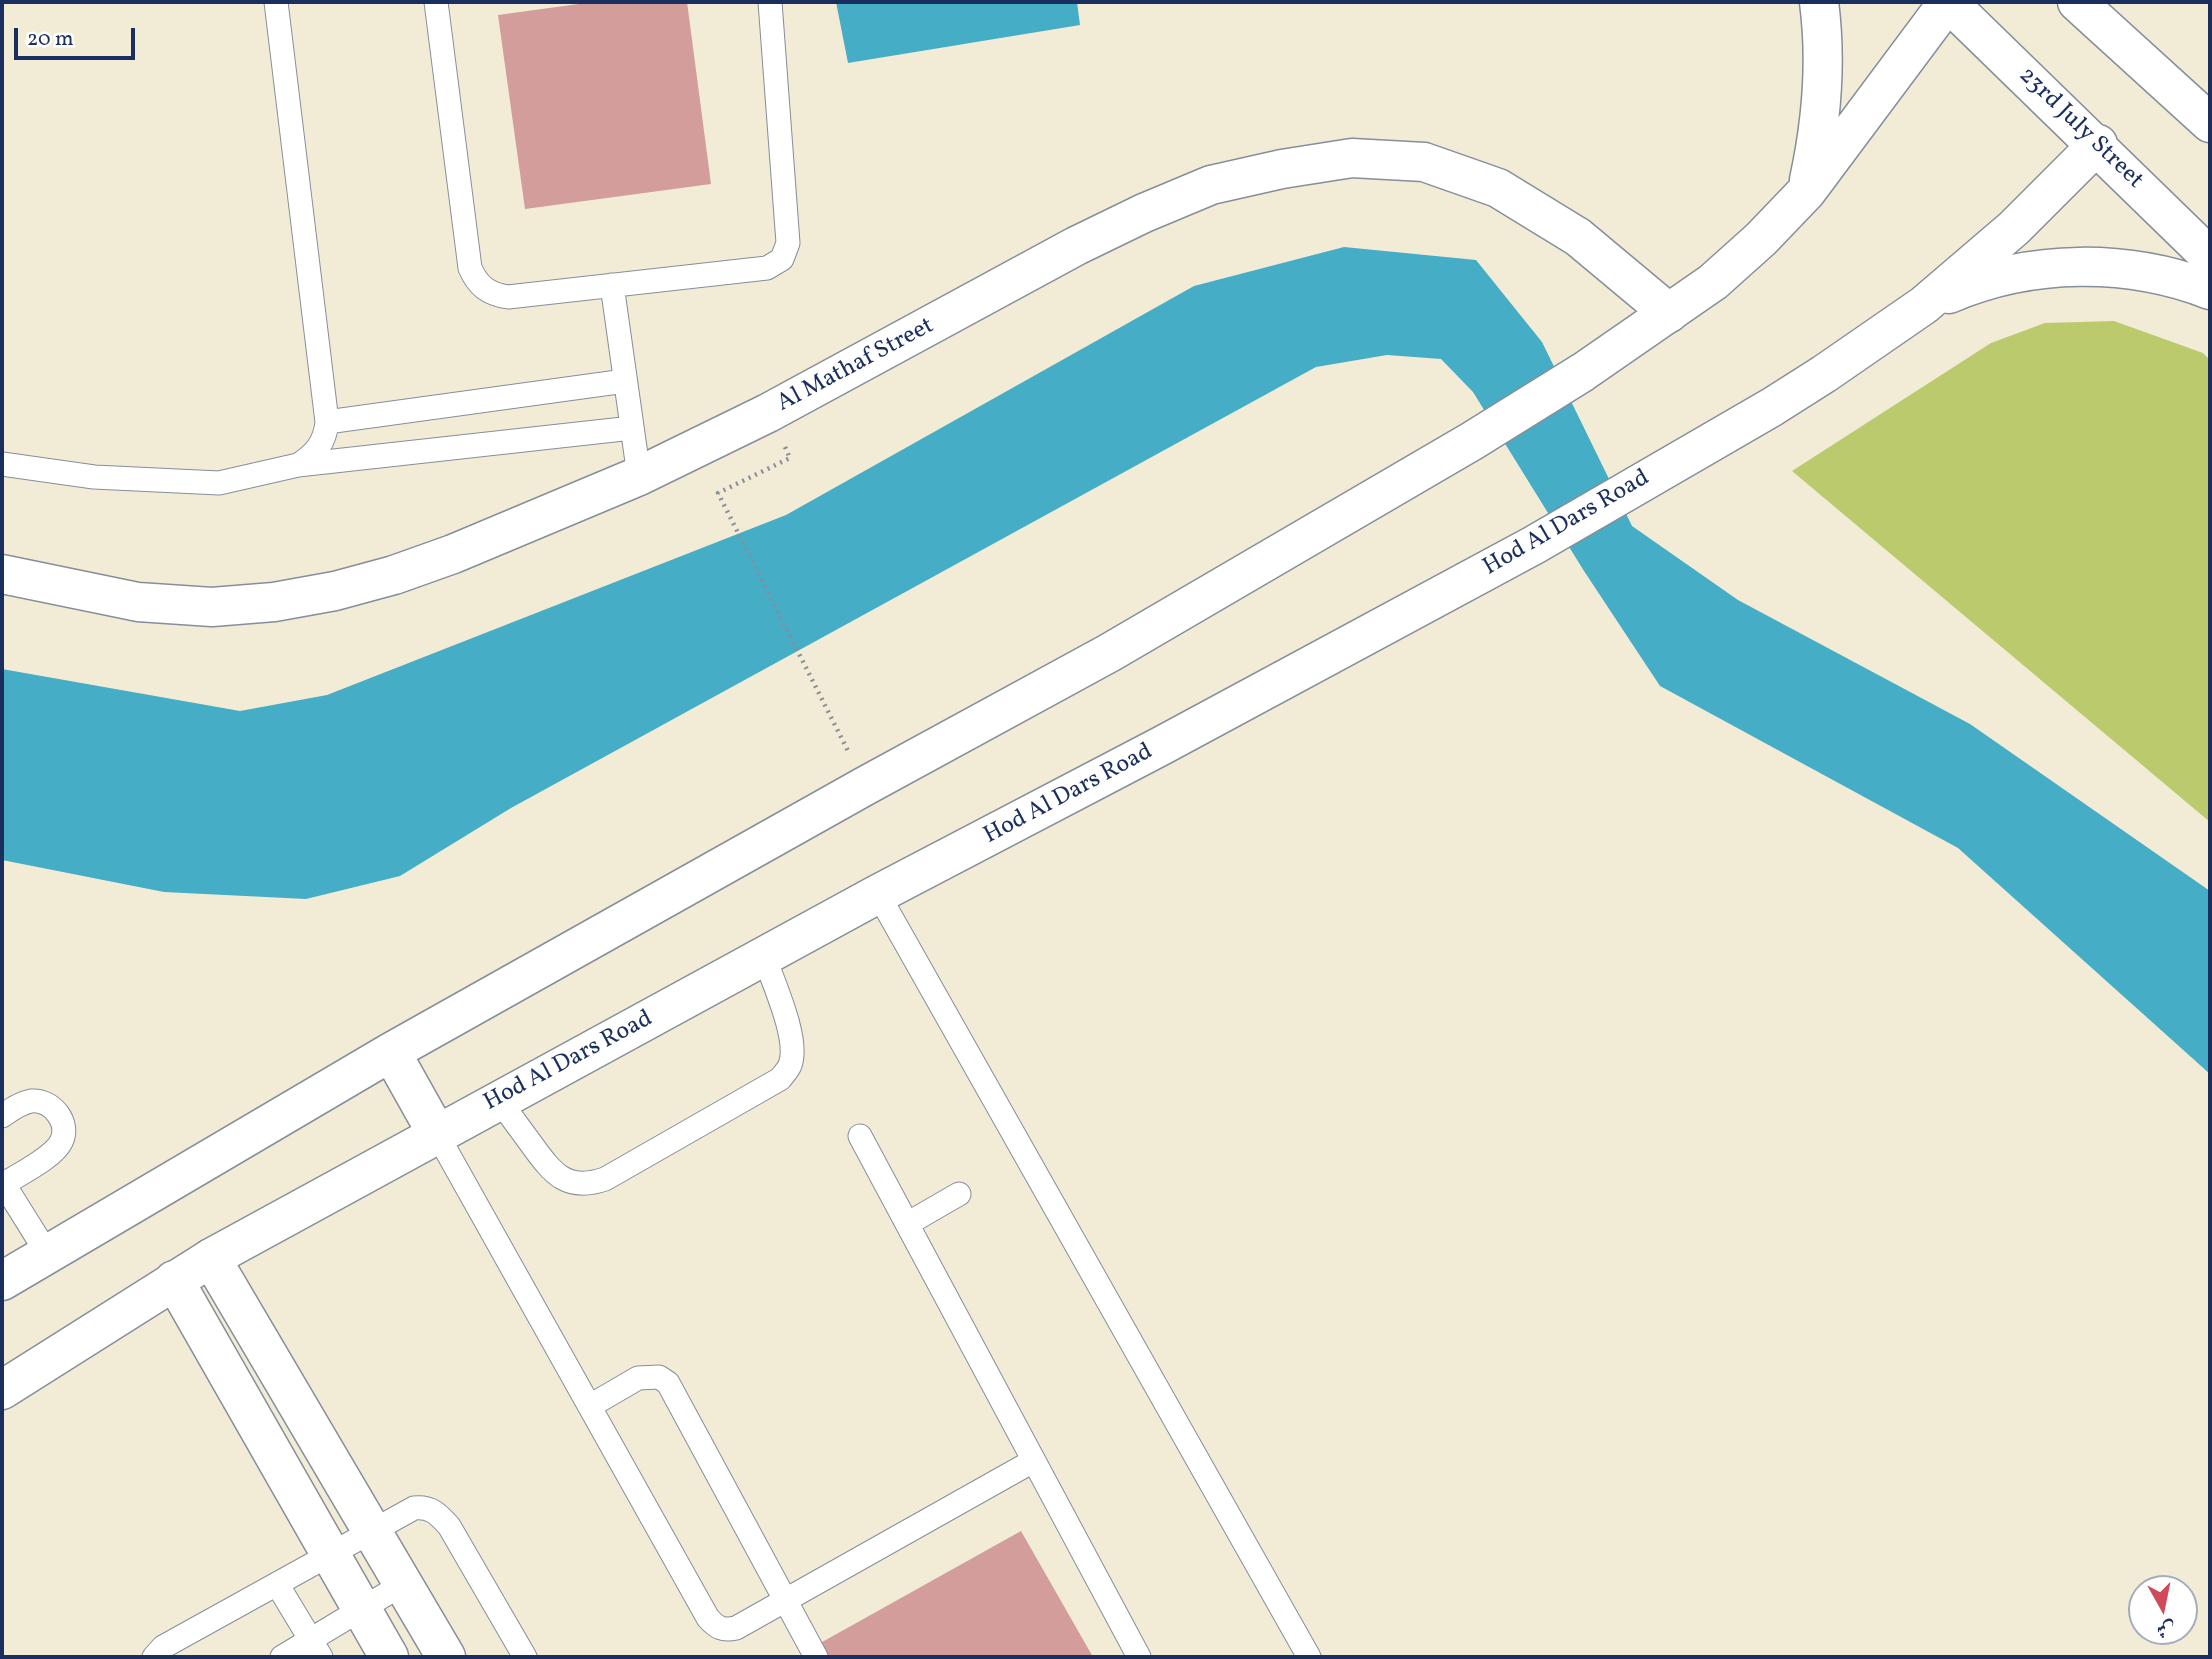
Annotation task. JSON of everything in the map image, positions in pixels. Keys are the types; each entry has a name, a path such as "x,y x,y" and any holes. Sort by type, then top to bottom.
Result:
{"main road":[{"path":"1807,191 1818,139 1824,86 1823,32 1819,2"},
{"path":"2,1280 391,1052 865,786 1110,653 1472,441 1583,372 1713,282 1761,239 1807,191 1948,2"},
{"name":"23rd July Street","path":"1948,2 2098,145 2210,257"},
{"path":"2077,2 2210,123"},
{"name":"Hod Al Dars Road","path":"2,1390 211,1258 878,894 1161,747 1534,545 1824,374 1924,304 2014,228 2098,145"},
{"name":"Al Mathaf Street","path":"2,574 138,602 212,607 274,602 335,591 394,575 453,554 639,477 768,413 1076,246 1144,213 1211,185 1282,169 1352,158 1424,162 1498,188 1578,237 1669,313"},
{"path":"1924,304 1966,286 2057,267 2103,267 2148,272 2210,290"},
{"path":"391,1052 436,1134"},
{"path":"211,1258 446,1657"},
{"path":"174,1280 389,1657"}],"lane":[{"path":"276,2 327,422 326,435 320,448 311,458 298,465"},
{"path":"436,2 470,268 475,280 484,289 495,295 508,297 767,268 782,259 788,243 770,2"},
{"path":"612,285 639,477"},
{"path":"327,422 625,381"},
{"path":"2,464 94,477 219,483 298,465 632,428"},
{"path":"878,894 1309,1657"},
{"path":"499,1100 548,1167 560,1178 590,1184 606,1179 780,1079 790,1065 792,1049 764,956"},
{"path":"2,1116 20,1104 34,1101 47,1104 58,1113 64,1126 62,1140 54,1151 3,1183 47,1254"},
{"path":"436,1134 708,1618 715,1626 727,1630 736,1628 1033,1461"},
{"path":"860,1136 1139,1657"},
{"path":"907,1224 959,1194"},
{"path":"590,1406 638,1378 659,1377 668,1383 817,1657"},
{"path":"154,1657 163,1647 414,1508 425,1507 438,1514 449,1526 525,1657"},
{"path":"277,1584 316,1648"},
{"path":"282,1657 316,1648 362,1609 403,1584"}],"path":[{"path":"768,413 790,458 718,494 865,786"}],"green space":[{"path":"2114,321 2203,353 2210,360 2210,822 1792,471 1991,343 2045,323"}],"water":[{"path":"836,2 1077,2 1080,25 848,63"},
{"path":"1344,247 1476,260 1542,342 1632,526 1738,600 1970,724 2210,891 2210,1074 1958,848 1660,686 1584,571 1473,392 1441,359 1387,355 1316,367 511,808 400,876 306,899 164,892 2,860 2,669 240,711 327,695 786,515 1194,286"}],"building":[{"path":"593,2 687,2 711,184 525,209 498,15"},
{"path":"1021,1531 1093,1657 822,1657 815,1646"}]}
